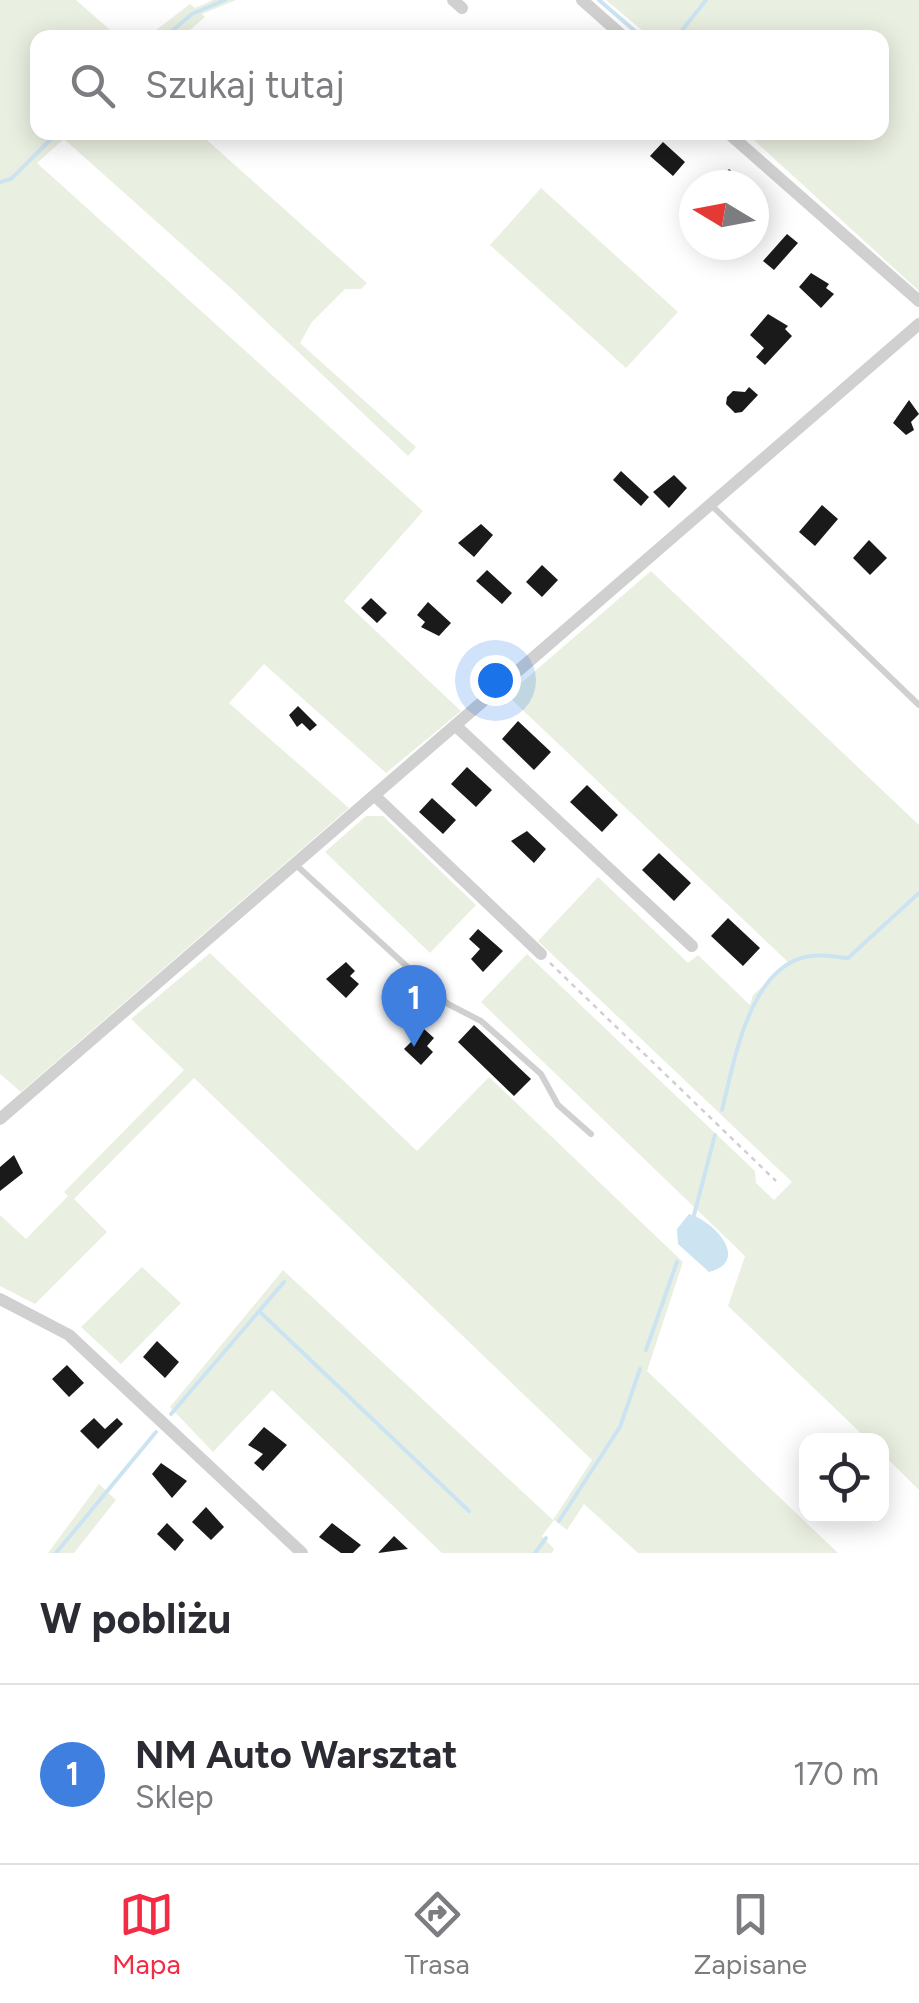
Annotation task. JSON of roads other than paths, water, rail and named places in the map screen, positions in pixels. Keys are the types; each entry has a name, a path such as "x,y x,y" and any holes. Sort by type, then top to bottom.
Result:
{"street":[{"path":"582,0 616,30"},
{"path":"736,140 919,301"},
{"path":"0,1119 919,324"},
{"path":"456,726 692,946"},
{"path":"375,796 540,954"},
{"path":"0,1299 69,1335 302,1553"}],"lane":[{"path":"710,504 919,704"},
{"path":"295,864 448,1004 481,1022 541,1074 558,1105 591,1134"}],"water":[{"path":"689,1214 709,1224 724,1242 728,1251 721,1267 709,1272 678,1244 677,1229"}],"waterway":[{"path":"173,30 192,14 225,0"},
{"path":"599,0 634,30"},
{"path":"682,30 706,0"},
{"path":"0,182 11,179 50,140"},
{"path":"722,1110 748,1019 772,977 789,963 810,956 848,958 919,893"},
{"path":"694,1215 715,1135"},
{"path":"646,1350 677,1262"},
{"path":"171,1414 284,1282"},
{"path":"259,1311 469,1511"},
{"path":"559,1521 620,1427 640,1369"},
{"path":"56,1553 156,1432"},
{"path":"535,1553 546,1538"}],"place":[{"name":"NM Auto Warsztat","path":"414,1047"}]}
